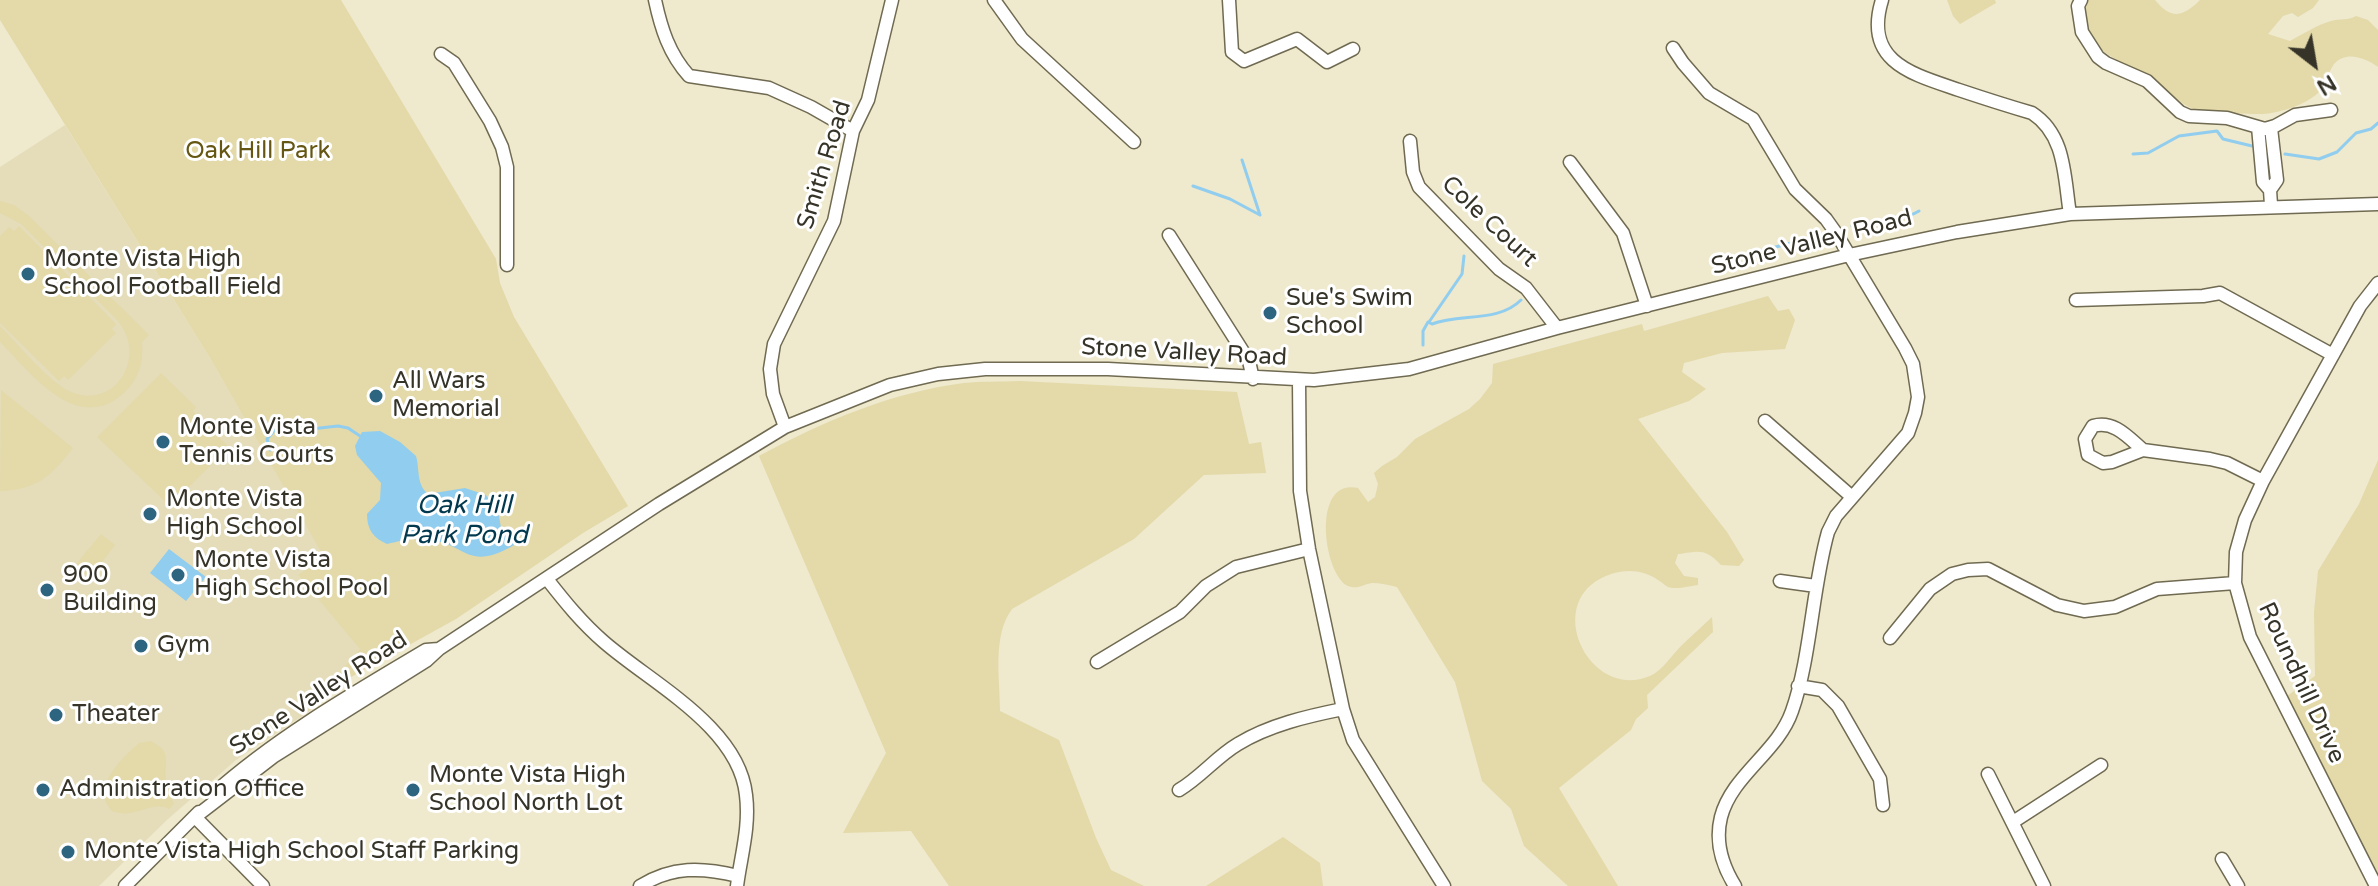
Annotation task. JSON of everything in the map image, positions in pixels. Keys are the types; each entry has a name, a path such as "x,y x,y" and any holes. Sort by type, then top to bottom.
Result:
{"street":[{"path":"655,0 663,35 689,76 769,88 853,131"},
{"name":"Smith Road","path":"785,427 770,369 774,344 834,221 853,131 868,100 892,0"},
{"path":"994,0 1022,39 1134,142"},
{"path":"1229,0 1232,52 1244,61 1297,39 1327,62 1353,49"},
{"path":"1882,0 1876,20 1878,38 1890,57 1908,73 2032,113 2046,124 2056,137 2061,153 2070,214"},
{"path":"2081,0 2078,6 2082,32 2098,57 2147,81 2180,112 2189,116 2227,118 2265,128 2295,115 2331,110"},
{"path":"1673,48 1709,93 1753,119 1795,189 1826,219 1913,364 1918,397 1908,433 1836,516 1828,532 1792,712 1783,730 1735,789 1721,816 1718,834 1720,848 1723,863 1735,886"},
{"path":"441,54 454,63 490,121 502,147 507,167 507,265"},
{"path":"2265,128 2277,180 2270,190 2271,205"},
{"name":"Cole Court","path":"1410,141 1413,172 1419,187 1499,269 1526,288 1557,328"},
{"path":"1570,162 1623,233 1647,306"},
{"name":"Stone Valley Road","path":"2271,205 2378,196"},
{"name":"Stone Valley Road","path":"125,886 195,817 273,757 426,661 439,649 645,513 785,427 890,385 938,374 985,369 1108,369 1299,380 1409,369 1557,328 1849,255 1957,232 2070,214 2271,205 2378,204"},
{"path":"1169,235 1249,361 1253,379"},
{"name":"Roundhill Drive","path":"2376,886 2250,637 2235,583 2239,539 2263,481 2360,306 2378,283"},
{"path":"2076,300 2220,293 2333,355"},
{"path":"1299,380 1300,491 1343,709 1353,740 1444,886"},
{"path":"1765,421 1852,497"},
{"path":"2143,450 2227,463 2263,481"},
{"path":"1097,662 1180,612 1206,586 1236,567 1309,549"},
{"path":"1890,638 1930,589 1952,574 1968,570 1988,569 2057,605 2084,611 2115,607 2157,589 2235,583"},
{"path":"547,579 584,624 719,736 729,750 746,794 747,834 737,881 715,871 691,870 660,874 640,886"},
{"path":"1780,581 1816,586"},
{"path":"1798,686 1822,690 1838,706 1880,779 1883,805"},
{"path":"1179,790 1238,744 1307,716 1343,709"},
{"path":"2013,822 2101,765"},
{"path":"1988,774 2044,886"},
{"path":"195,817 263,886"},
{"path":"2222,859 2238,886"}],"shaded area":[{"name":"Monte Vista High School","path":"65,125 210,358 325,557 299,576 361,649 335,679 342,682 314,701 310,711 236,760 168,819 99,886 0,886 0,167"}],"green space":[{"name":"Oak Hill Park","path":"0,0 341,0 496,259 500,283 514,317 628,506 456,619 342,682 334,679 360,649 298,575 324,557 210,358 0,20"},
{"path":"1947,0 1995,0 1996,3 1960,24"},
{"path":"2088,0 2155,0 2166,11 2177,14 2200,0 2319,0 2313,8 2298,17 2292,13 2283,16 2268,34 2290,41 2326,23 2356,16 2368,20 2378,30 2378,67 2362,58 2344,57 2334,64 2315,96 2277,112 2201,111 2182,103 2155,81 2116,59 2094,42 2087,31 2085,17"},
{"path":"0,201 14,205 29,216 149,335 142,342 137,376 124,393 106,404 89,408 72,404 56,395 0,342 0,326 52,379 69,391 85,396 112,388 122,378 128,365 126,335 118,321 21,224 0,213"},
{"name":"Monte Vista High School Football Field","path":"19,226 116,324 112,329 116,333 68,380 64,376 59,381 0,323 0,236 9,227 14,231"},
{"path":"1768,296 1778,311 1789,309 1795,320 1785,349 1722,353 1684,363 1682,372 1706,389 1689,401 1638,419 1727,532 1744,560 1739,566 1721,565 1702,552 1678,554 1675,563 1684,576 1698,578 1698,585 1671,588 1647,574 1623,571 1589,586 1578,604 1575,624 1580,644 1591,661 1608,674 1628,680 1650,676 1663,667 1712,617 1713,632 1647,695 1648,708 1636,719 1631,730 1559,788 1618,886 1568,886 1524,846 1511,809 1482,781 1455,682 1397,587 1372,583 1352,587 1339,578 1328,547 1328,511 1333,497 1343,489 1358,488 1368,502 1375,497 1378,484 1374,473 1415,439 1469,409 1480,399 1492,383 1493,364 1642,324 1644,331"},
{"name":"Monte Vista Tennis Courts","path":"161,373 196,407 193,411 229,447 170,506 97,437"},
{"path":"1020,381 1237,392 1249,444 1261,442 1266,473 1204,475 1134,539 1012,609 1002,632 998,658 1000,711 1059,740 1111,870 1144,886 949,886 911,831 843,833 886,753 759,456 833,420 910,393 964,383"},
{"path":"1,390 73,448 42,480 24,488 0,491"},
{"path":"2378,460 2378,873 2287,696 2315,676 2314,612 2318,571 2359,504"},
{"path":"101,534 115,545 90,578 75,566 87,550 100,560 88,550"},
{"path":"151,741 165,753 167,783 174,804 169,809 156,807 128,813 112,811 104,793 110,774 139,743"},
{"path":"1283,837 1320,863 1323,886 1206,886"}],"water":[{"name":"Oak Hill Park Pond","path":"380,431 416,456 420,481 428,494 465,488 486,495 499,516 501,528 508,531 516,544 487,556 477,556 426,539 387,544 378,539 370,529 367,514 380,500 381,483 357,455 355,446 362,432"},
{"name":"Monte Vista High School Pool","path":"169,549 206,577 186,601 150,573"}],"waterway":[{"path":"2285,154 2319,159 2337,152 2356,133 2371,129 2378,123"},
{"path":"2133,154 2148,153 2179,136 2217,131 2223,139 2252,146"},
{"path":"1242,160 1260,215"},
{"path":"1193,186 1230,199 1260,215"},
{"path":"1852,226 1894,220 1919,211"},
{"path":"1737,257 1822,235"},
{"path":"1429,322 1462,274 1464,256"},
{"path":"1423,345 1423,331 1428,322 1432,324 1490,315 1521,300"},
{"path":"270,450 267,439 280,429 338,426 360,436"}],"place":[{"name":"Monte Vista High School Football Field","path":"28,274"},
{"name":"Sue's Swim School","path":"1270,313"},
{"name":"All Wars Memorial","path":"376,396"},
{"name":"Monte Vista Tennis Courts","path":"163,442"},
{"name":"Monte Vista High School","path":"150,514"},
{"name":"Monte Vista High School Pool","path":"178,575"},
{"name":"900 Building","path":"47,590"},
{"name":"Gym","path":"141,646"},
{"name":"Theater","path":"56,715"},
{"name":"Administration Office","path":"43,790"},
{"name":"Monte Vista High School North Lot","path":"413,790"},
{"name":"Monte Vista High School Staff Parking","path":"68,852"}]}
